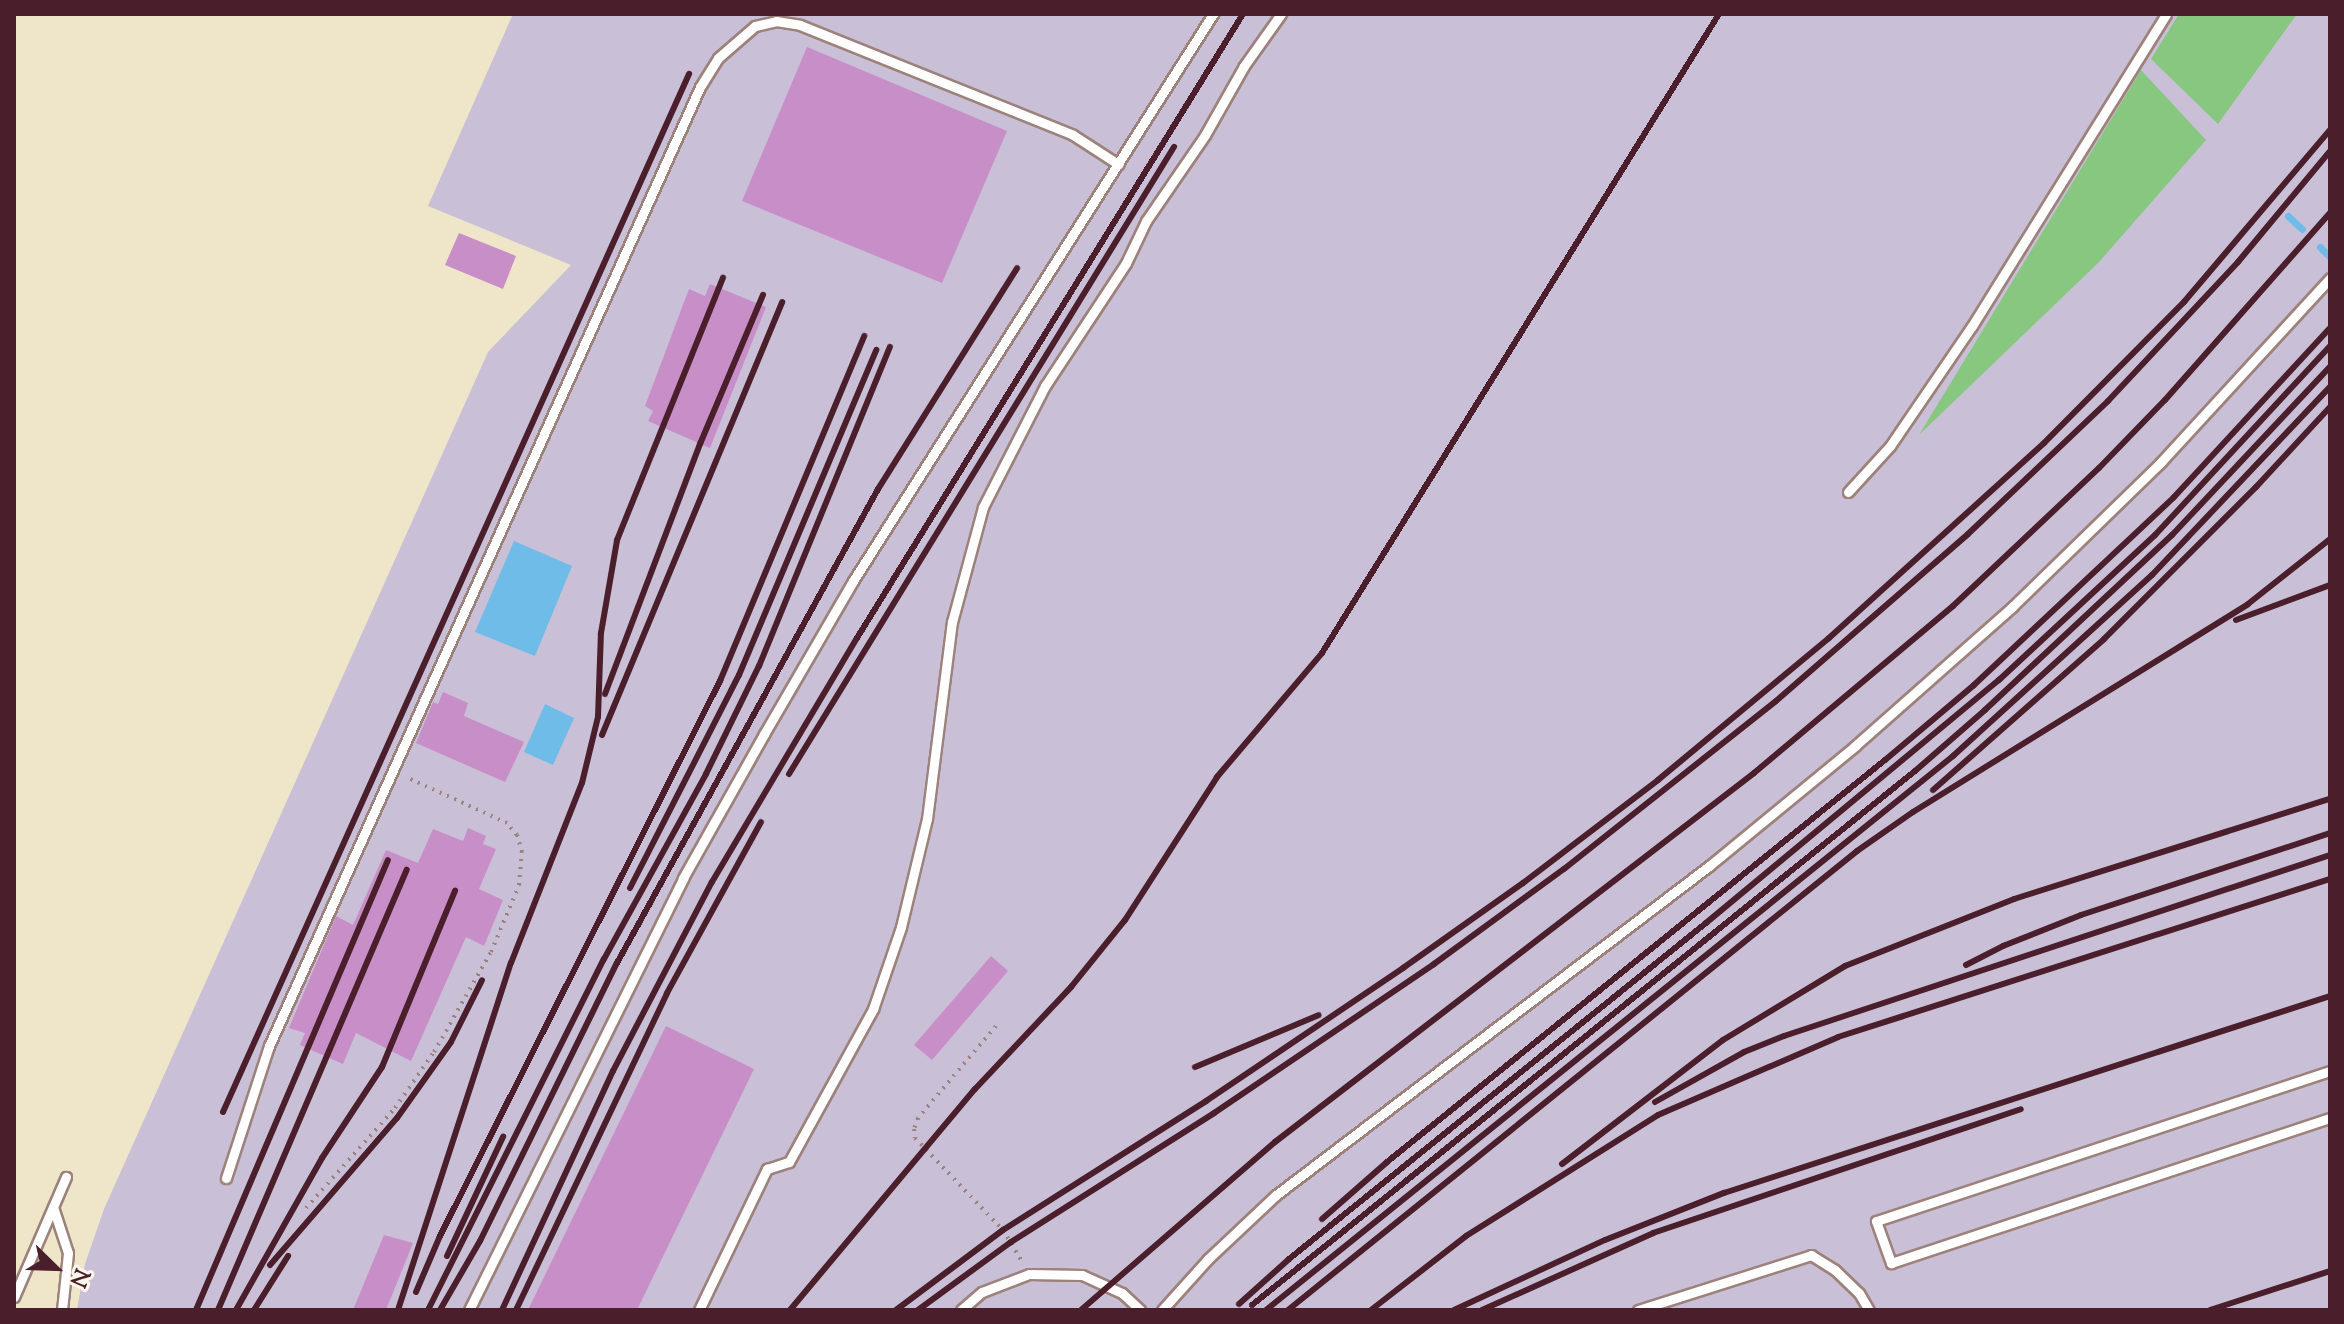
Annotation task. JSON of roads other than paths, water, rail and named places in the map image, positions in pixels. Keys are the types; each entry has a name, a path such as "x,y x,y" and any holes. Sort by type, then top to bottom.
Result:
{"lane":[{"path":"469,1310 683,878 764,734 853,581 1213,14"},
{"path":"699,1310 767,1169 789,1162 873,1009 901,927 927,819 952,622 983,507 1045,386 1126,263 1146,221 1205,135 1244,66 1281,14"},
{"path":"1848,492 1890,446 1972,326 2166,14"},
{"path":"226,1178 269,1046 700,87 718,58 755,26 776,21 800,25 1073,135 1118,164"},
{"path":"1162,1310 1208,1259 1276,1195 1709,866 1855,746 2012,607 2161,462 2330,278"},
{"path":"2330,1071 1876,1221 1891,1263 2330,1118"},
{"path":"14,1297 66,1177"},
{"path":"53,1207 68,1253 62,1310"},
{"path":"1638,1310 1811,1255 1851,1285 1869,1310"},
{"path":"961,1310 982,1292 1029,1274 1082,1275 1122,1293 1140,1310"}],"water":[{"path":"514,541 572,566 535,656 475,632"},
{"path":"545,704 574,718 553,765 524,752"}],"waterway":[{"path":"2288,216 2302,229"},
{"path":"2320,247 2330,257"}],"railway":[{"path":"502,1310 613,1071 712,882 857,638 1243,14"},
{"path":"790,1310 975,1089 1071,987 1125,920 1217,777 1322,653 1719,14"},
{"path":"223,1112 689,74"},
{"path":"896,1310 1003,1230 1206,1101 1403,968 1523,883 1658,780 1829,638 2044,443 2184,302 2330,130"},
{"path":"789,774 1174,147"},
{"path":"918,1310 1011,1242 1214,1113 1434,964 1564,869 1776,701 1968,534 2108,401 2238,262 2330,151"},
{"path":"1081,1310 1275,1142 1754,773 1953,606 2099,468 2165,400 2330,213"},
{"path":"440,1310 480,1241 617,963 878,489 1017,268"},
{"path":"398,1310 511,963 582,783 598,717 601,633 617,540 723,278"},
{"path":"605,694 700,444 763,295"},
{"path":"602,735 782,302"},
{"path":"1322,1219 1387,1162 1974,685 2174,497 2330,328"},
{"path":"416,1292 440,1236 720,681 864,336"},
{"path":"1239,1304 1289,1259 1706,923 1999,680 2155,535 2330,346"},
{"path":"428,1310 604,959 706,774 759,666 890,347"},
{"path":"630,888 739,675 876,350"},
{"path":"1252,1305 1915,771 1985,710 2172,535 2330,367"},
{"path":"1266,1310 1953,756 2152,575 2330,387"},
{"path":"1933,790 2104,639 2256,487 2330,407"},
{"path":"1288,1310 1857,851 1913,812 2248,604 2330,539"},
{"path":"2236,620 2330,585"},
{"path":"1562,1164 1723,1040 1845,966 2014,899 2330,799"},
{"path":"516,1310 667,993 761,822"},
{"path":"1966,965 2003,946 2081,915 2330,833"},
{"path":"1655,1102 1744,1052 1784,1036 2330,855"},
{"path":"196,1310 388,860"},
{"path":"218,1310 407,870"},
{"path":"1371,1310 1466,1236 1658,1115 1838,1037 2330,879"},
{"path":"236,1310 322,1158 382,1067 455,891"},
{"path":"270,1265 397,1118 451,1042 482,980"},
{"path":"1454,1310 1605,1240 1724,1193 2330,996"},
{"path":"1195,1067 1319,1015"},
{"path":"1482,1310 1653,1233 2021,1109"},
{"path":"447,1256 503,1137"},
{"path":"254,1310 288,1256"},
{"path":"2210,1310 2330,1271"}]}
